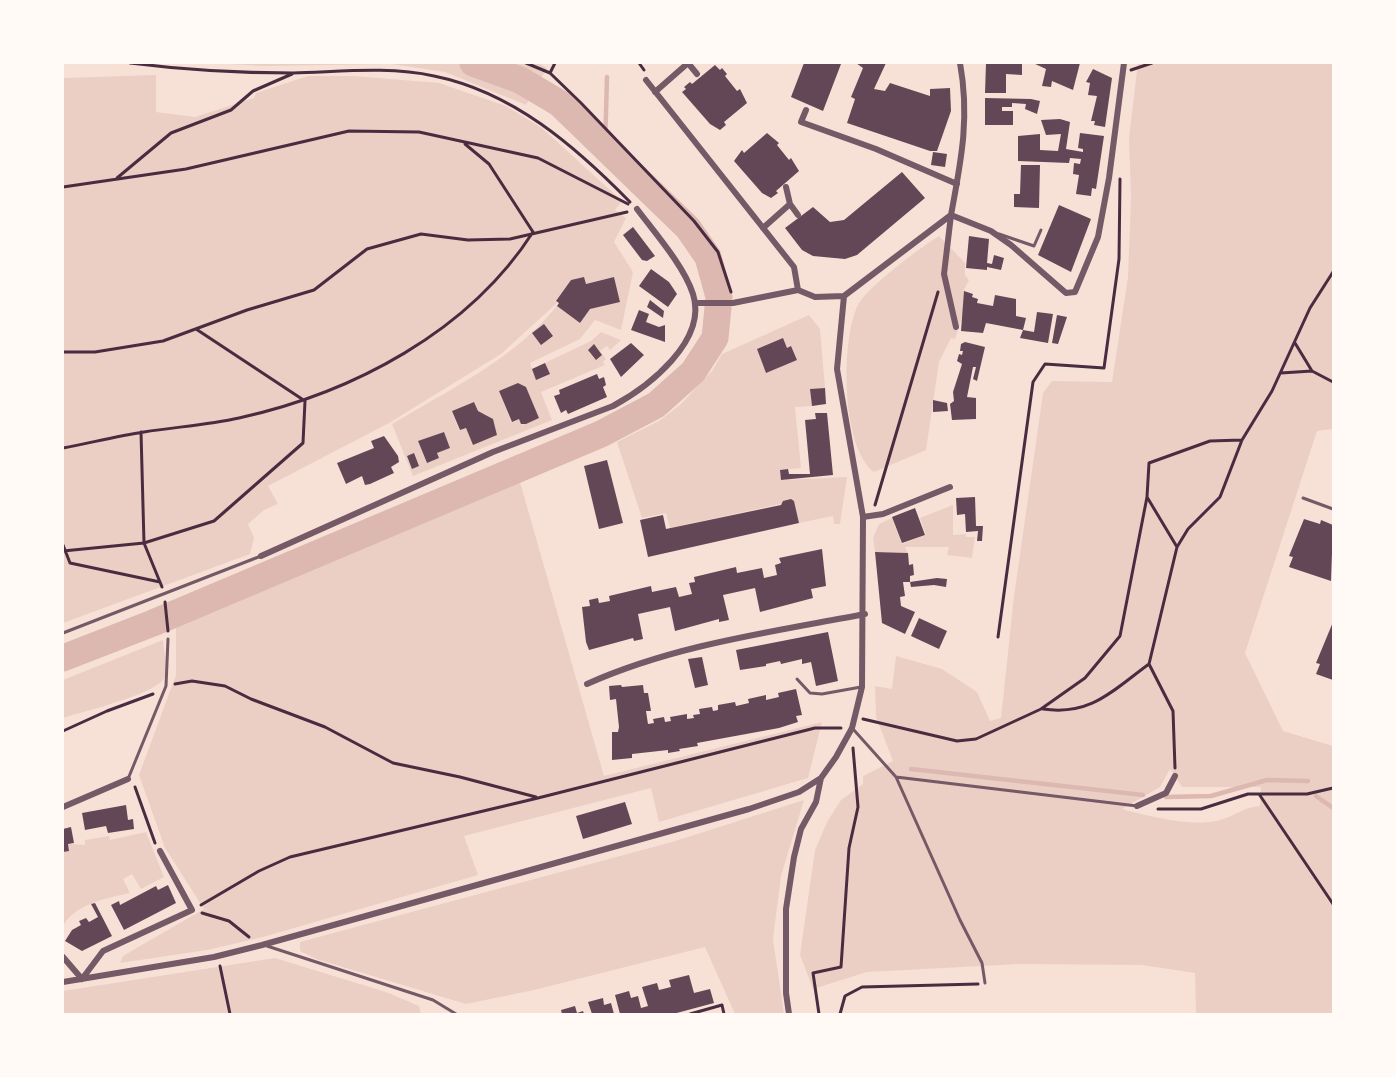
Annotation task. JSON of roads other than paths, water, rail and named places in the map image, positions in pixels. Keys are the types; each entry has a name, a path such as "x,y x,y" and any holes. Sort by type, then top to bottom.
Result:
{"street":[{"path":"655,92 688,63 697,74"},
{"path":"956,327 944,274 951,215 965,139 964,84 960,63"},
{"path":"951,215 991,231 1011,245 1066,293 1075,292 1098,237 1111,168 1124,65 1116,63"},
{"path":"646,80 794,267 798,291"},
{"path":"806,110 801,122 876,149 957,184"},
{"path":"786,187 789,204 798,215"},
{"path":"763,228 789,204"},
{"path":"261,556 493,452 627,398 653,379 674,358 690,329 695,303 691,288 637,209"},
{"path":"695,303 733,303 798,291 815,297 844,296 951,215"},
{"path":"63,982 214,957 262,945 749,809 799,792 820,778 837,758 852,728 862,687 865,614 863,517 837,369 844,296"},
{"path":"863,517 883,514 950,487"},
{"path":"587,684 628,666 695,648 865,614"},
{"path":"1137,806 1166,793 1175,776"},
{"path":"789,1014 786,993 786,909 801,829 816,802 820,778"},
{"path":"63,807 128,779"},
{"path":"82,979 104,951 192,910 160,851"},
{"path":"63,957 82,979"}],"lane":[{"path":"991,231 1034,246 1041,230"},
{"path":"1303,498 1333,508"},
{"path":"63,633 261,556"},
{"path":"128,779 166,686 168,639"},
{"path":"797,679 804,690 810,693 822,694 862,687"},
{"path":"852,728 896,777 960,920 982,963 985,984"},
{"path":"896,777 1137,806"},
{"path":"262,945 433,1000 456,1014"}],"waterway":[{"path":"63,658 153,623 601,434 656,405 693,372 715,338 719,297 708,257 688,228 559,103 520,80 473,63"},
{"path":"605,148 607,77"},
{"path":"911,769 1143,795"},
{"path":"1166,797 1211,796 1267,780 1308,781"},
{"path":"1316,796 1333,808"}]}
